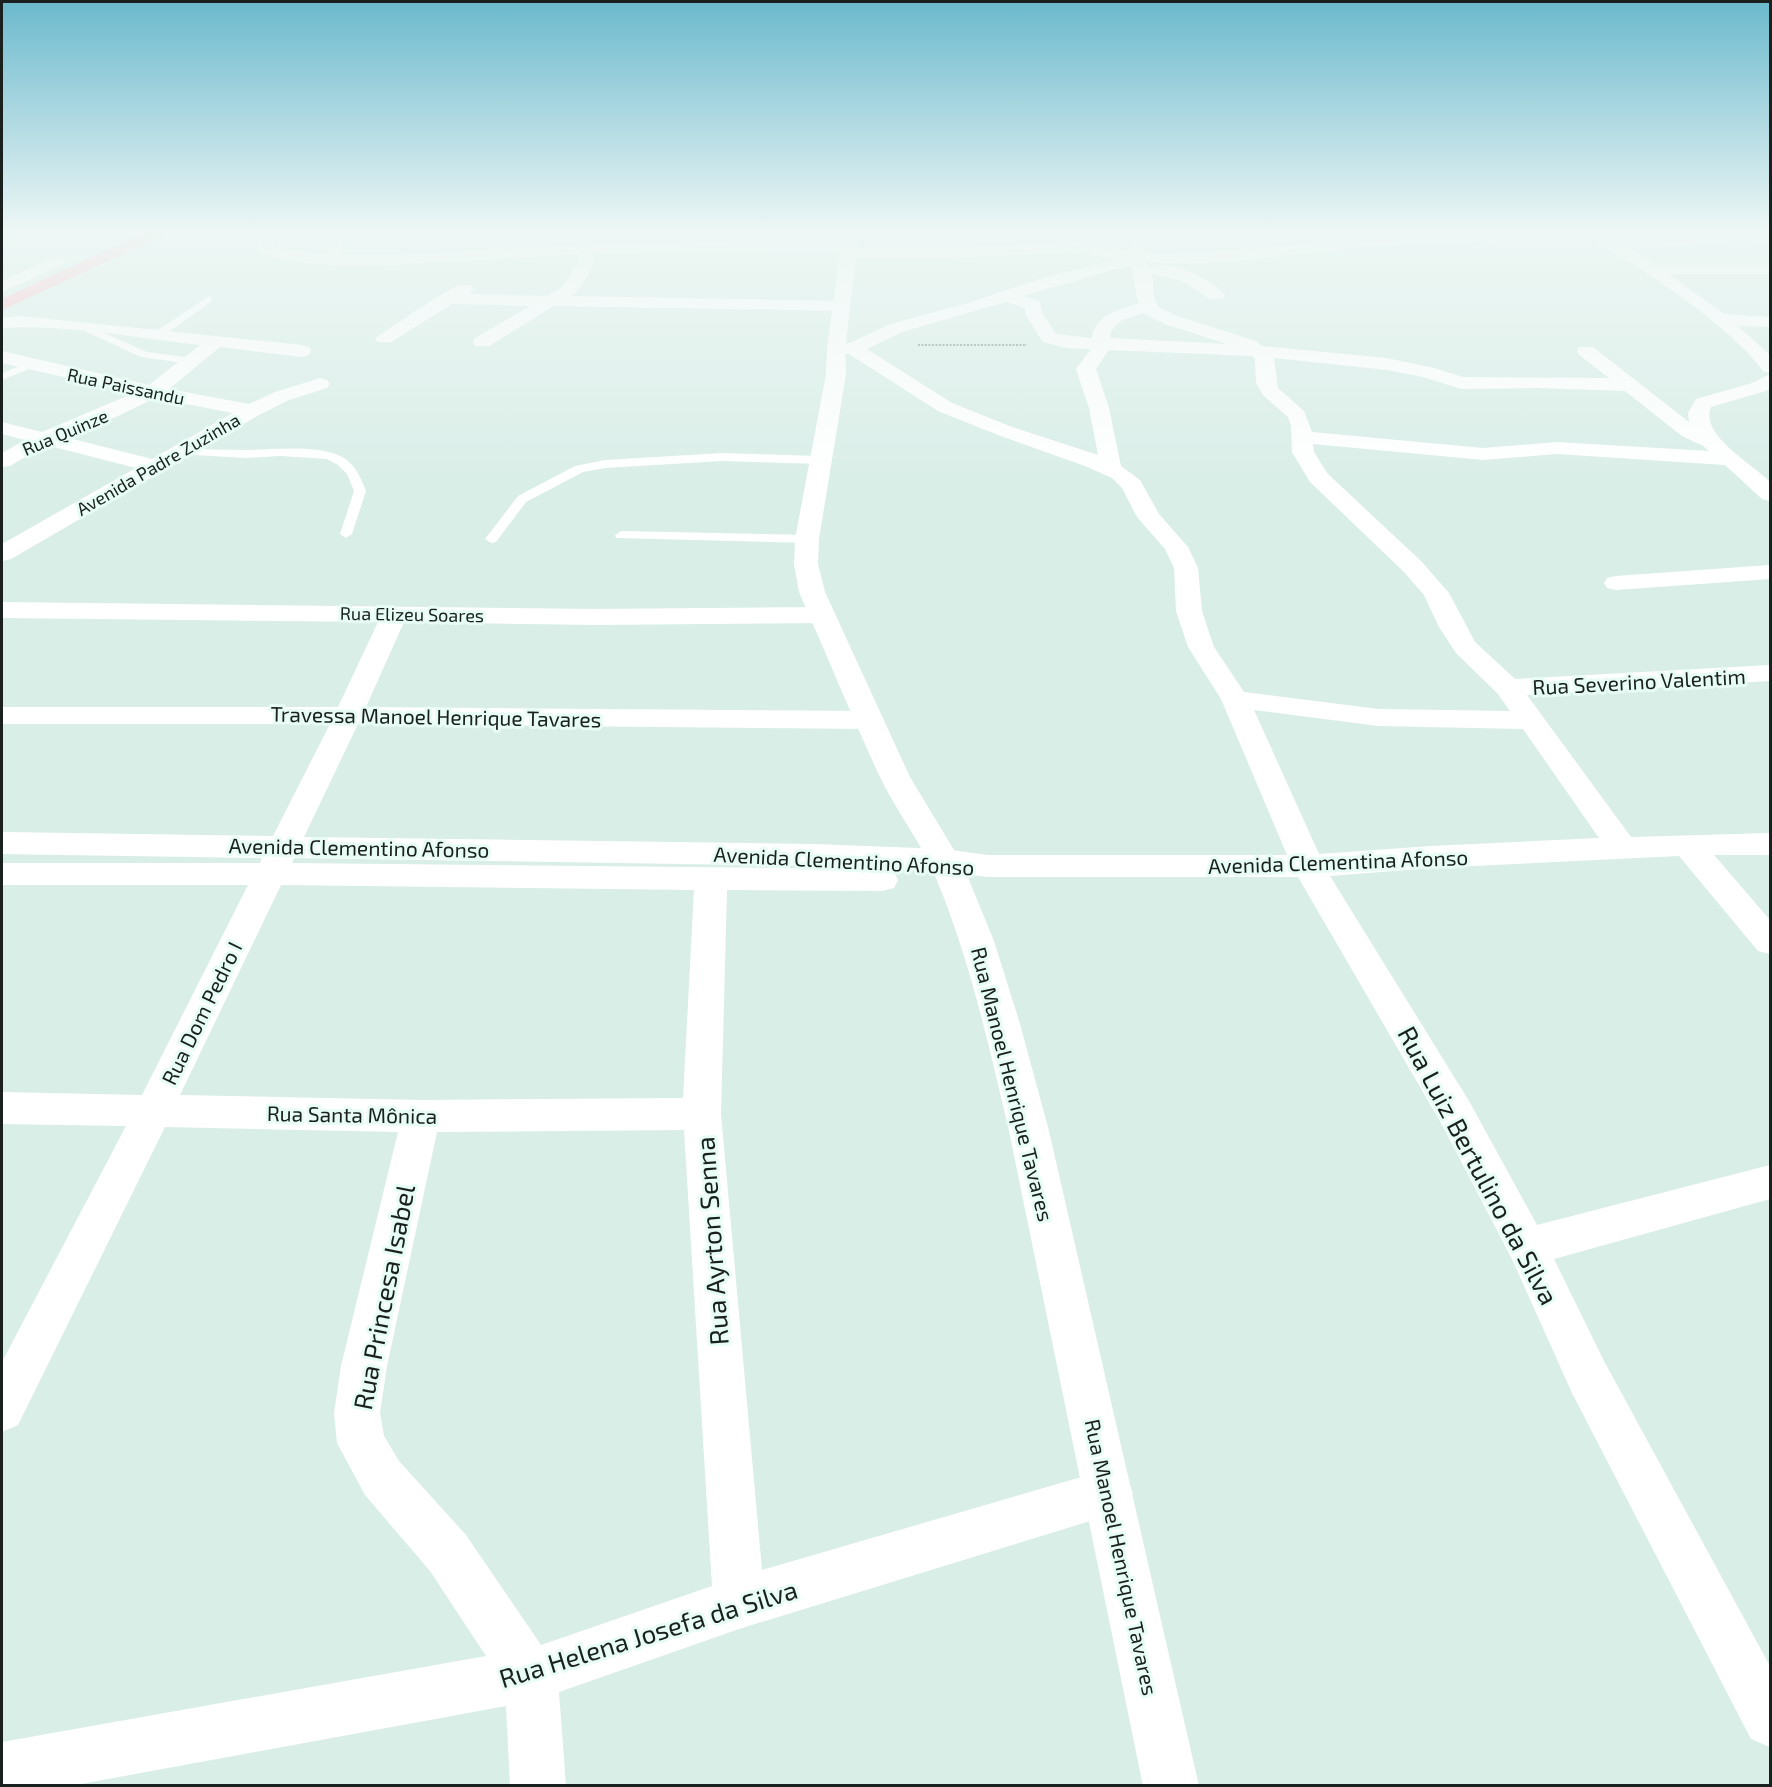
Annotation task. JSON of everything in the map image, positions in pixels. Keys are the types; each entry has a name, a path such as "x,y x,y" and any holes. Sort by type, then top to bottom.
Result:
{"street":[{"path":"384,338 422,314"},
{"path":"482,342 528,314"},
{"name":"Rua Manoel Henrique Tavares","path":"843,314 849,348 836,375 807,538 806,564 812,592 896,777 948,870 977,941 1002,1024 1029,1131 1171,1785"},
{"path":"849,348 896,328 945,314"},
{"path":"1034,314 1050,338 1067,342 1258,351 1387,364 1426,372 1461,383 1537,382 1630,385"},
{"path":"1111,468 1099,408 1086,369 1100,349 1102,330 1109,320 1124,314"},
{"path":"1159,314 1239,341 1258,351 1266,362 1266,383 1270,391 1297,415 1301,426 1303,452 1318,477 1413,567 1436,593 1452,627 1466,647 1508,688 1623,849"},
{"path":"1713,314 1764,351 1770,367"},
{"path":"1719,319 1770,322"},
{"path":"2,323 20,321 81,326 302,351"},
{"name":"Rua Quinze","path":"2,461 44,438 153,392 216,341"},
{"path":"849,348 945,406 1111,468"},
{"path":"1586,351 1689,432 1710,441 1770,491"},
{"name":"Rua Paissandu","path":"2,357 153,392 252,411"},
{"path":"1710,441 1697,419 1697,411 1703,403 1759,387 1770,380"},
{"name":"Avenida Padre Zuzinha","path":"6,546 157,466 252,411 282,396 320,384"},
{"path":"2,428 157,466"},
{"path":"1301,437 1483,454 1557,448 1731,459"},
{"name":"Rua Luiz Bertulino da Silva","path":"1111,468 1132,484 1149,517 1176,547 1186,568 1189,611 1208,659 1235,699 1308,866 1449,1102 1527,1247 1588,1377 1764,1689"},
{"path":"1616,583 1770,572"},
{"name":"Rua Elizeu Soares","path":"2,610 595,617 822,615"},
{"name":"Rua Dom Pedro I","path":"2,1409 154,1110 349,714 395,614"},
{"name":"Rua Severino Valentim","path":"1508,688 1770,673"},
{"path":"1235,699 1318,712 1376,717 1425,720 1531,720"},
{"name":"Travessa Manoel Henrique Tavares","path":"2,715 349,714 531,718 870,720"},
{"name":"Avenida Clementino Afonso","path":"2,843 277,860 711,878 948,870 987,866"},
{"name":"Avenida Clementina Afonso","path":"987,866 1308,866 1431,857 1770,844"},
{"path":"1688,846 1770,942"},
{"name":"Avenida Clementino Afonso","path":"2,874 277,860 802,855 948,870"},
{"name":"Rua Ayrton Senna","path":"711,878 702,1114 739,1603"},
{"name":"Rua Santa Mônica","path":"2,1108 421,1116 702,1114"},
{"name":"Rua Princesa Isabel","path":"421,1116 364,1366 357,1413 361,1443 382,1478 448,1553 530,1675"},
{"path":"1527,1247 1770,1182"},
{"name":"Rua Helena Josefa da Silva","path":"2,1770 530,1675 739,1603 1109,1493"},
{"path":"530,1675 538,1785"}],"lane":[{"path":"159,334 187,314"},
{"path":"81,326 145,355 191,361"},
{"path":"2,377 30,365"},
{"path":"180,452 247,454 280,452 330,456 342,462 352,473 360,491 346,534"},
{"path":"491,538 522,499 579,469 605,464 722,457 820,460"},
{"path":"621,535 807,538"}],"path":[{"path":"849,348 1050,345 1067,342"}]}
